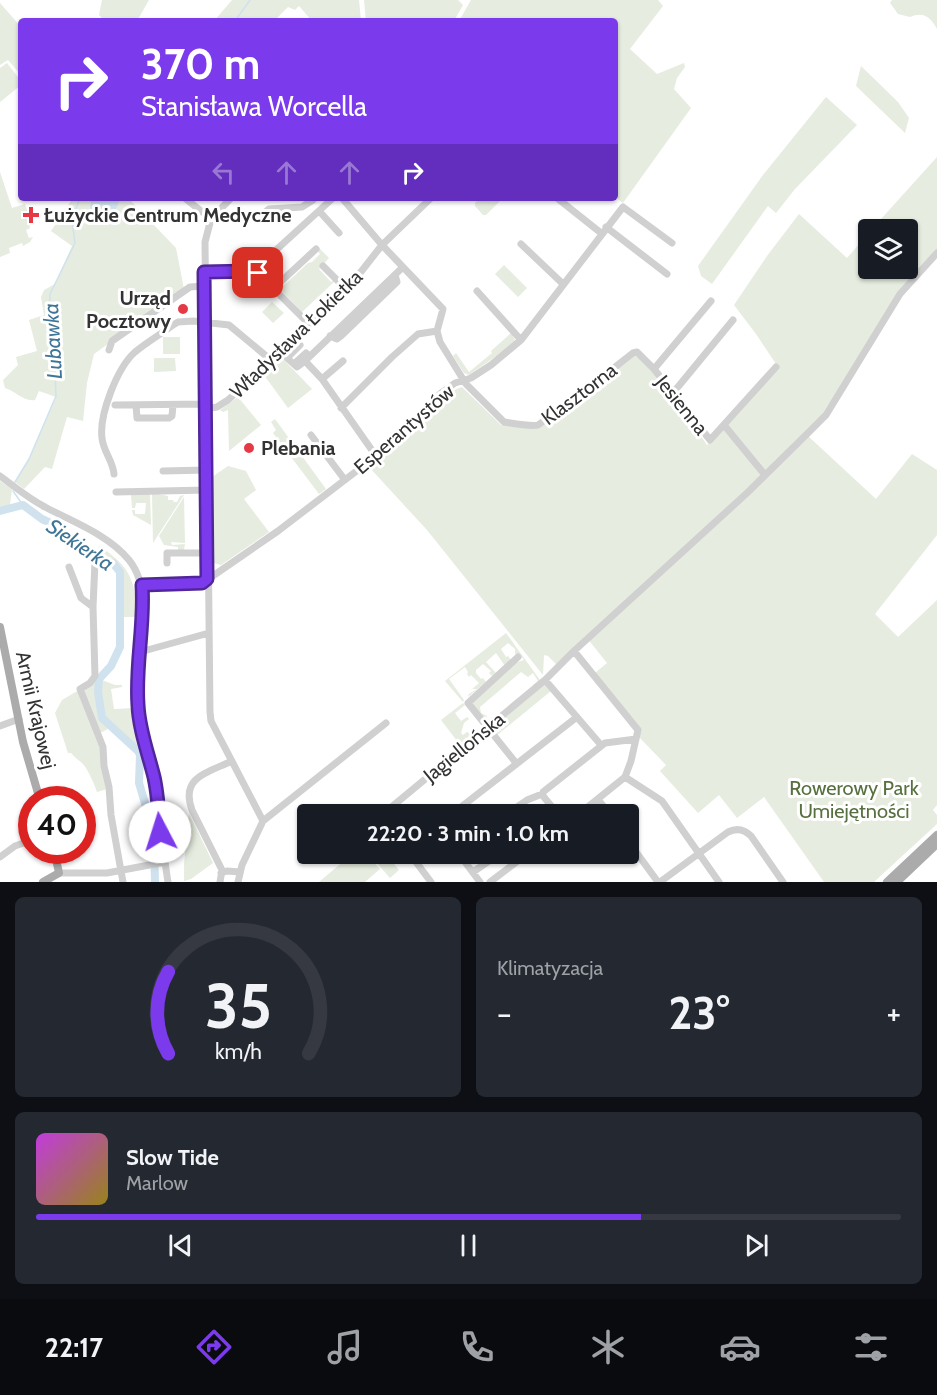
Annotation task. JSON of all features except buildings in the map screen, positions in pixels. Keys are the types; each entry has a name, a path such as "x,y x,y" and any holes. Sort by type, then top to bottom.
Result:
{"main road":[{"name":"Armii Krajowej","path":"0,627 19,719 36,786"},
{"path":"887,882 937,836"},
{"path":"897,882 936,847"},
{"path":"43,882 58,873 56,864"}],"street":[{"path":"190,201 211,219"},
{"path":"228,201 211,219 205,242 210,716 263,821"},
{"path":"257,219 269,209 302,207 310,201"},
{"path":"314,201 339,233"},
{"path":"253,271 330,201"},
{"path":"341,408 418,334 437,331 443,309 382,245 345,201"},
{"name":"Władysława Łokietka","path":"206,407 217,407 228,400 271,360 346,289 382,245 427,201"},
{"path":"561,201 667,274"},
{"name":"Esperantystów","path":"207,579 278,531 395,441 431,402 455,383 468,379 502,357 521,340 622,207 672,243"},
{"path":"521,244 563,284"},
{"path":"274,288 316,249"},
{"name":"Jagiellońska","path":"395,804 545,680 826,415 893,304 909,282 937,253"},
{"path":"323,266 346,289"},
{"path":"300,345 287,358 297,367 403,267"},
{"path":"204,272 253,271 263,277 309,324"},
{"path":"109,350 112,342 190,286 204,286"},
{"path":"477,291 521,340"},
{"path":"654,369 711,301"},
{"path":"673,393 733,320"},
{"path":"114,474 114,468 102,440 106,407 116,381 134,353 178,322 205,322 231,326 271,360"},
{"name":"Klasztorna","path":"437,331 440,342 468,379 473,393 502,421 534,426 571,402 633,352 637,352"},
{"name":"Jesienna","path":"637,352 654,369 699,429 710,440 776,367"},
{"path":"296,362 306,353 307,359 376,456"},
{"path":"323,381 343,361"},
{"path":"115,405 206,407"},
{"path":"136,405 137,418 169,418 172,416 173,405"},
{"path":"724,425 765,475"},
{"name":"Esperantystów","path":"311,435 345,480"},
{"path":"163,471 207,470"},
{"path":"0,476 31,499 118,549 133,565 142,585 143,615 138,707 141,729 157,792 162,863 168,882"},
{"path":"116,492 207,490"},
{"path":"167,564 167,553 208,553"},
{"path":"95,562 93,607 95,676 90,683 80,689 103,747 111,815 123,882"},
{"path":"69,567 81,598 93,607"},
{"path":"142,585 202,583 207,579"},
{"path":"140,652 166,647 209,633"},
{"path":"574,651 637,728 625,777 593,804"},
{"path":"516,764 468,702 518,657"},
{"path":"545,680 602,745"},
{"path":"465,804 577,717"},
{"path":"0,726 19,719"},
{"path":"238,882 240,872 263,821 386,723"},
{"path":"521,804 542,794 602,745 610,741 636,739"},
{"path":"219,882 222,870 191,806 190,787 195,780 231,761"},
{"path":"625,777 662,801 719,882"},
{"path":"542,794 548,804"},
{"path":"598,800 601,804"},
{"path":"639,856 659,882 728,832 738,830 751,836 783,882"},
{"path":"0,858 18,845"},
{"path":"58,873 107,873 162,863"},
{"path":"418,864 431,882"},
{"path":"467,864 480,882"},
{"path":"473,872 485,864"},
{"path":"490,882 514,864"},
{"path":"221,873 240,872"}],"green space":[{"path":"102,0 149,0 139,18 102,18 99,15"},
{"path":"232,0 359,0 361,18 309,18 299,6 295,10 288,7 277,18 217,18"},
{"path":"364,0 458,0 463,5 456,18 366,18"},
{"path":"471,0 658,0 663,6 630,49 657,74 684,63 685,67 677,78 674,89 691,108 623,203 618,199 618,18 461,18"},
{"path":"892,0 937,0 937,29 926,16 910,17 898,14 890,3"},
{"path":"0,3 18,24 18,72 8,60 0,65"},
{"path":"7,63 18,77 18,87 0,102 0,68"},
{"path":"861,66 898,102 909,118 905,133 856,86"},
{"path":"826,97 857,125 795,189 776,213 768,206 712,284 701,276 698,266 763,175"},
{"path":"937,157 937,253 918,275 918,219 881,219"},
{"path":"0,172 12,208 25,204 31,222 29,223 30,228 26,230 29,238 33,237 23,246 22,243 9,248 10,253 0,257"},
{"path":"71,201 131,201 176,248 184,289 94,354 87,383 83,421 67,417 52,469 45,467 24,489 15,482 29,459 56,397 39,391 35,400 27,399 5,388 3,380 18,365 16,357 37,351 29,320 44,315 41,297 44,290 55,284 72,246 51,231"},
{"path":"477,201 500,201 486,215 483,215 475,203"},
{"name":"Rowerowy Park Umiejętności","path":"799,214 847,258 858,245 858,279 915,279 898,299 808,436 876,499 912,454 937,470 937,535 875,614 898,637 937,600 937,805 933,810 937,815 937,824 874,882 824,882 764,797 737,818 719,795 698,813 660,771 666,765 639,737 595,673 607,663 587,638 557,665 544,655 543,675 427,530 369,467 396,445 438,402 462,387 501,425 520,425 535,429 635,356 642,359 673,396 707,445 778,367 734,305 767,256"},
{"path":"319,248 329,258 319,269 331,282 335,281 302,312 280,289 320,254 317,250"},
{"path":"504,265 527,288 518,297 495,274"},
{"path":"272,302 284,313 273,323 262,312"},
{"path":"511,333 515,340 512,345 469,375 464,373 453,356 456,353 469,372"},
{"path":"163,337 180,337 180,354 163,354"},
{"path":"154,358 175,358 176,371 154,372"},
{"path":"282,358 312,389 288,408 264,375"},
{"path":"238,397 261,425 229,451 228,410 223,412 220,410"},
{"path":"275,419 326,489 319,494 273,433 276,430 271,422"},
{"path":"228,466 246,471 256,490 244,499 269,532 221,565 213,563 212,477"},
{"path":"0,481 12,489 10,505 0,507"},
{"path":"150,493 151,525 133,515 132,510 135,510 135,514 145,514 146,503 136,503 135,508 132,508 131,495"},
{"path":"152,493 168,496 168,500 174,502 184,495 153,543"},
{"path":"184,497 185,543 171,542 172,545 185,544 184,550 178,552 178,547 164,545 159,536"},
{"path":"99,546 118,560 129,576 135,594 137,617 122,617 123,587 120,572 108,559 97,554"},
{"path":"506,633 540,680 535,686 533,685 538,681 533,673 528,677 521,672 480,707 481,713 487,716 487,722 489,723 491,719 493,721 489,724 486,723 471,704 515,663 524,660 520,654 515,654 515,649 508,643 501,649 511,660 505,666 496,653 486,662 496,673 492,676 489,673 491,671 483,664 476,670 481,679 483,678 486,682 468,697 477,689 472,689 479,683 471,675 469,677 465,667 449,679 464,700 463,702 445,681"},
{"path":"96,679 99,715 108,729 100,733 84,691"},
{"path":"102,680 122,685 122,687 111,689 114,709 134,708 143,755 105,718 100,690"},
{"path":"545,684 551,691 496,736 492,728"},
{"path":"79,690 99,742 107,789 97,792 85,766 71,753 68,753 55,713 62,700"},
{"path":"463,703 465,705 455,713 461,721 467,717 469,719 464,723 461,733 463,735 467,732 474,736 461,746 441,720"},
{"path":"189,813 213,863 191,879 184,881 184,864"},
{"path":"340,864 375,864 380,869 365,882 319,882"},
{"path":"378,864 394,864 399,870 390,878"}],"water":[{"path":"90,201 120,201 108,224 102,214 90,208"}],"waterway":[{"name":"Lubawka","path":"237,18 250,0"},
{"name":"Lubawka","path":"15,482 29,459 56,396 55,373 51,357 50,294 75,243 72,220 79,201"},
{"name":"Lubawka","path":"13,491 23,505"},
{"name":"Siekierka","path":"0,511 23,505 42,519 55,525 93,557 113,563 120,572 120,647 111,666 99,679 98,692 102,718 140,755 139,783 150,820 154,846 155,882"}],"place":[{"name":"Łużyckie Centrum Medyczne","path":"31,215"},
{"name":"Urząd Pocztowy","path":"183,309"},
{"name":"Plebania","path":"249,448"}],"route":[{"path":"160,832 157,792 141,729 138,707 137,681 143,615 142,585 202,583 207,579 204,272 253,271 258,273"}]}
